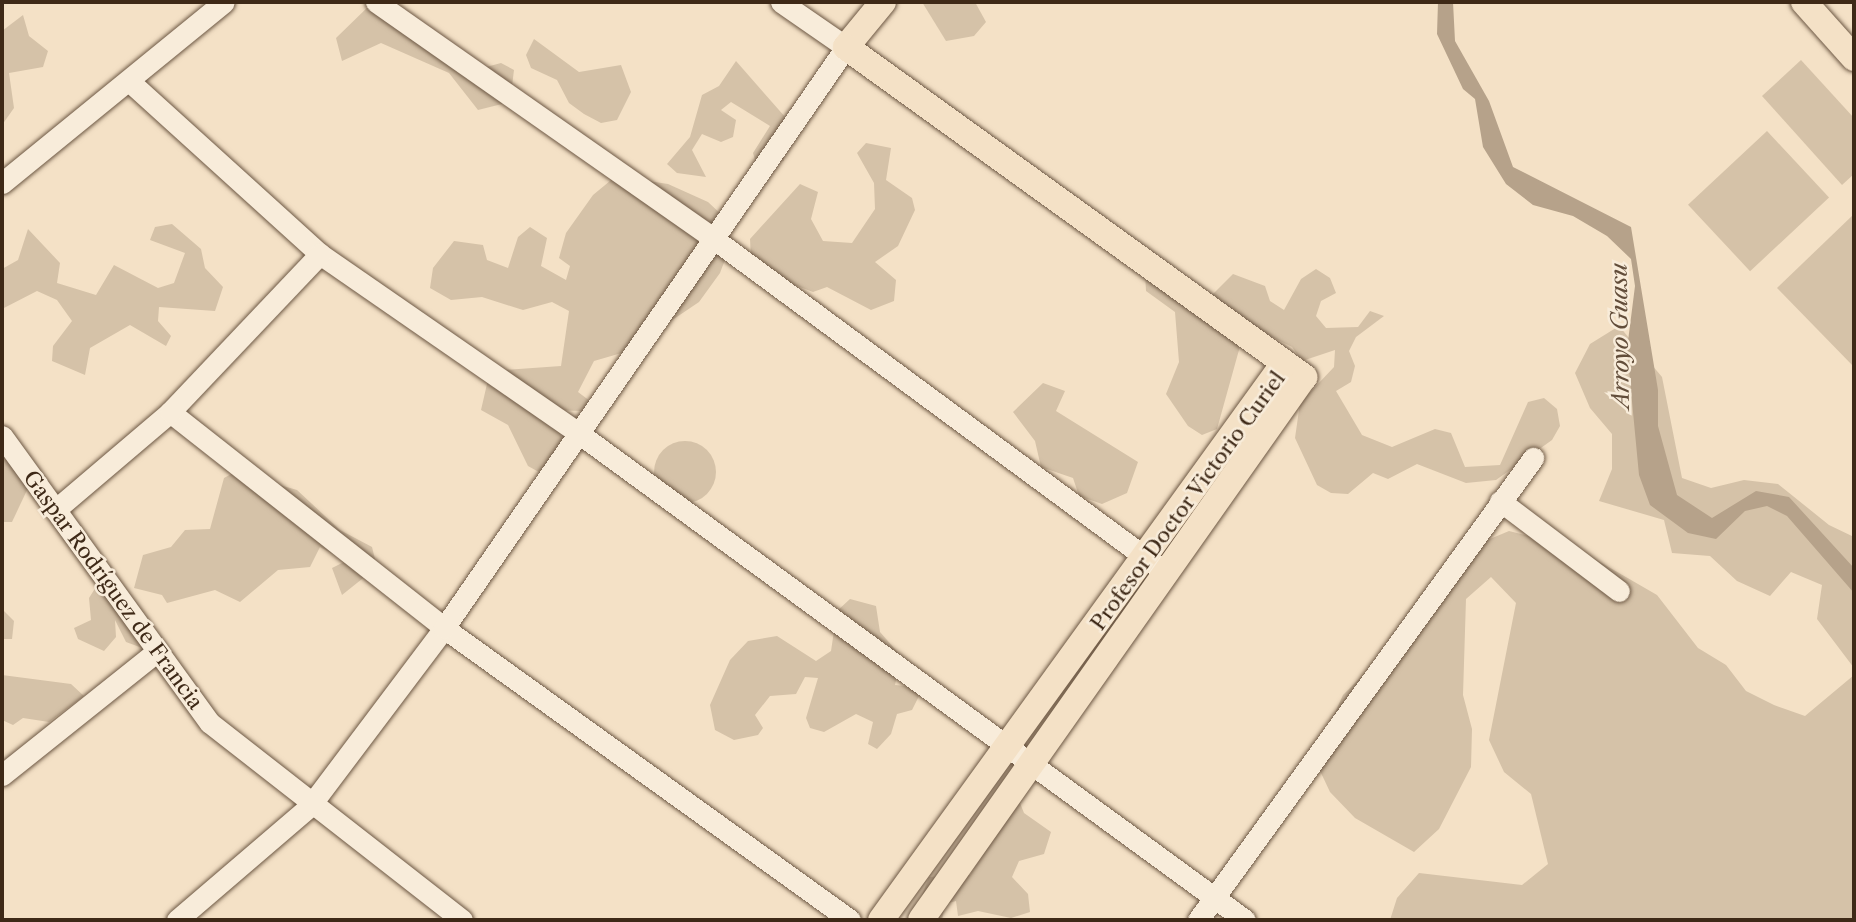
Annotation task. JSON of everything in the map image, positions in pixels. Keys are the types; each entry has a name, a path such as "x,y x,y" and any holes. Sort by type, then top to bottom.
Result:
{"main road":[{"path":"846,47 883,2"},
{"path":"1804,2 1854,58"},
{"name":"Profesor Doctor Victorio Curiel","path":"846,47 1282,366 1035,766 921,920"},
{"name":"Profesor Doctor Victorio Curiel","path":"881,920 1011,749 1157,566"}],"street":[{"path":"2,183 224,2"},
{"path":"376,2 714,239 1157,566"},
{"path":"177,920 310,806 444,628 576,432 714,239 846,47 781,2"},
{"path":"129,81 320,254 576,432 1245,920"},
{"path":"55,510 170,412 320,254"},
{"path":"170,412 444,628 850,920"},
{"name":"Gaspar Rodríguez de Francia","path":"2,436 155,653 210,723 448,917"},
{"path":"1198,920 1533,458"},
{"path":"1500,501 1619,591"},
{"path":"2,775 155,653"}],"shaded area":[{"path":"373,2 475,70 501,63 514,70 510,102 478,110 449,73 381,43 342,61 336,38"},
{"path":"922,2 975,2 986,22 974,36 946,41"},
{"path":"1438,2 1453,2 1455,41 1489,101 1513,167 1631,227 1658,390 1658,426 1677,495 1712,518 1756,491 1789,497 1854,568 1854,593 1787,516 1767,506 1745,511 1716,539 1688,533 1650,505 1639,475 1627,349 1635,286 1631,259 1607,236 1573,216 1533,205 1506,184 1483,147 1475,99 1463,89 1437,34"},
{"path":"23,15 29,36 48,51 43,67 9,73 14,108 2,125 2,31"},
{"path":"534,39 579,72 621,65 631,92 617,120 601,123 584,114 569,103 557,80 531,68 526,55"},
{"path":"1801,60 1854,118 1854,174 1842,185 1762,96"},
{"path":"736,61 786,118 784,161 756,163 753,153 770,126 731,102 721,110 736,120 733,137 721,142 702,134 692,150 706,177 677,173 667,164 690,137 702,95 719,86"},
{"path":"1767,131 1829,198 1750,271 1688,205"},
{"path":"866,143 891,148 886,180 912,198 915,210 898,246 875,262 896,280 894,301 871,310 827,287 813,292 779,279 751,257 750,239 800,184 818,192 811,219 823,241 852,243 875,209 874,183 857,153"},
{"path":"616,176 668,184 708,202 723,216 732,241 720,273 699,302 625,352 594,361 578,392 590,401 583,411 551,410 567,451 546,476 528,466 508,425 481,410 490,371 561,366 569,311 552,302 523,310 482,297 451,300 430,288 433,268 454,241 483,245 487,260 508,268 518,237 530,227 547,238 541,266 566,280 570,266 559,258 566,233 593,195"},
{"path":"1854,214 1854,367 1777,288"},
{"path":"172,224 201,249 205,268 223,287 215,311 159,307 158,321 171,336 166,346 130,325 90,348 85,375 52,361 53,346 72,321 57,300 37,291 2,309 2,269 18,260 28,229 60,263 57,283 96,295 114,265 158,288 174,283 185,253 150,240 155,227"},
{"path":"1316,269 1330,278 1336,293 1321,301 1316,316 1326,328 1358,327 1370,311 1384,316 1356,337 1349,351 1355,366 1351,382 1336,391 1362,435 1392,447 1435,429 1451,433 1465,467 1500,465 1528,402 1544,398 1557,409 1560,426 1552,440 1496,480 1466,483 1417,464 1388,479 1373,473 1348,494 1331,493 1317,485 1295,438 1300,403 1334,367 1335,350 1302,361 1292,347 1262,332 1244,332 1217,429 1202,435 1188,426 1166,394 1179,362 1175,312 1146,291 1145,273 1210,297 1233,274 1265,286 1270,301 1284,310 1301,279"},
{"path":"1619,326 1662,377 1682,478 1711,488 1744,480 1778,484 1829,525 1854,537 1854,668 1817,619 1822,585 1791,572 1770,596 1737,581 1710,556 1672,553 1664,520 1599,501 1612,469 1612,434 1590,408 1575,373 1590,344"},
{"path":"1043,383 1065,391 1056,411 1138,462 1127,493 1102,504 1079,496 1073,478 1041,467 1035,441 1013,412"},
{"path":"2,438 28,488 12,522 2,522"},
{"path":"679,441 691,441 707,450 714,460 714,484 707,494 691,503 679,503 668,498 659,489 654,478 654,466 659,455 668,446"},
{"path":"235,472 297,490 340,530 372,547 377,567 342,595 332,568 346,561 320,547 310,567 278,570 240,602 215,590 167,603 162,595 134,588 143,555 171,547 185,530 210,529 224,478"},
{"path":"1509,531 1574,547 1657,595 1698,648 1726,665 1746,691 1774,705 1805,716 1854,675 1854,920 1390,920 1397,898 1419,873 1522,885 1548,864 1531,794 1504,772 1489,740 1516,603 1491,577 1466,599 1463,695 1472,729 1471,767 1439,829 1414,852 1355,818 1330,792 1314,758 1343,695 1416,622 1478,544"},
{"path":"101,579 138,605 145,649 126,642 115,620 116,637 104,651 78,639 74,628 91,620 89,598"},
{"path":"850,599 876,606 880,632 901,656 895,685 914,687 919,696 912,710 897,714 891,734 877,749 868,744 873,722 856,714 824,732 810,728 806,718 818,678 805,677 796,694 770,696 755,715 763,728 758,735 734,740 715,730 710,705 730,660 748,641 777,636 816,661 831,651 837,611"},
{"path":"2,609 14,621 12,639 2,639"},
{"path":"2,675 71,684 84,696 49,722 23,718 13,725 2,720"},
{"path":"1018,798 1024,813 1051,832 1044,854 1019,861 1012,877 1028,894 1030,912 1011,918 978,911 958,916 956,901 945,904 942,920 926,920 916,911 929,877 970,875"}],"water label":[{"name":"Arroyo Guasu","path":"1620,336"}]}
